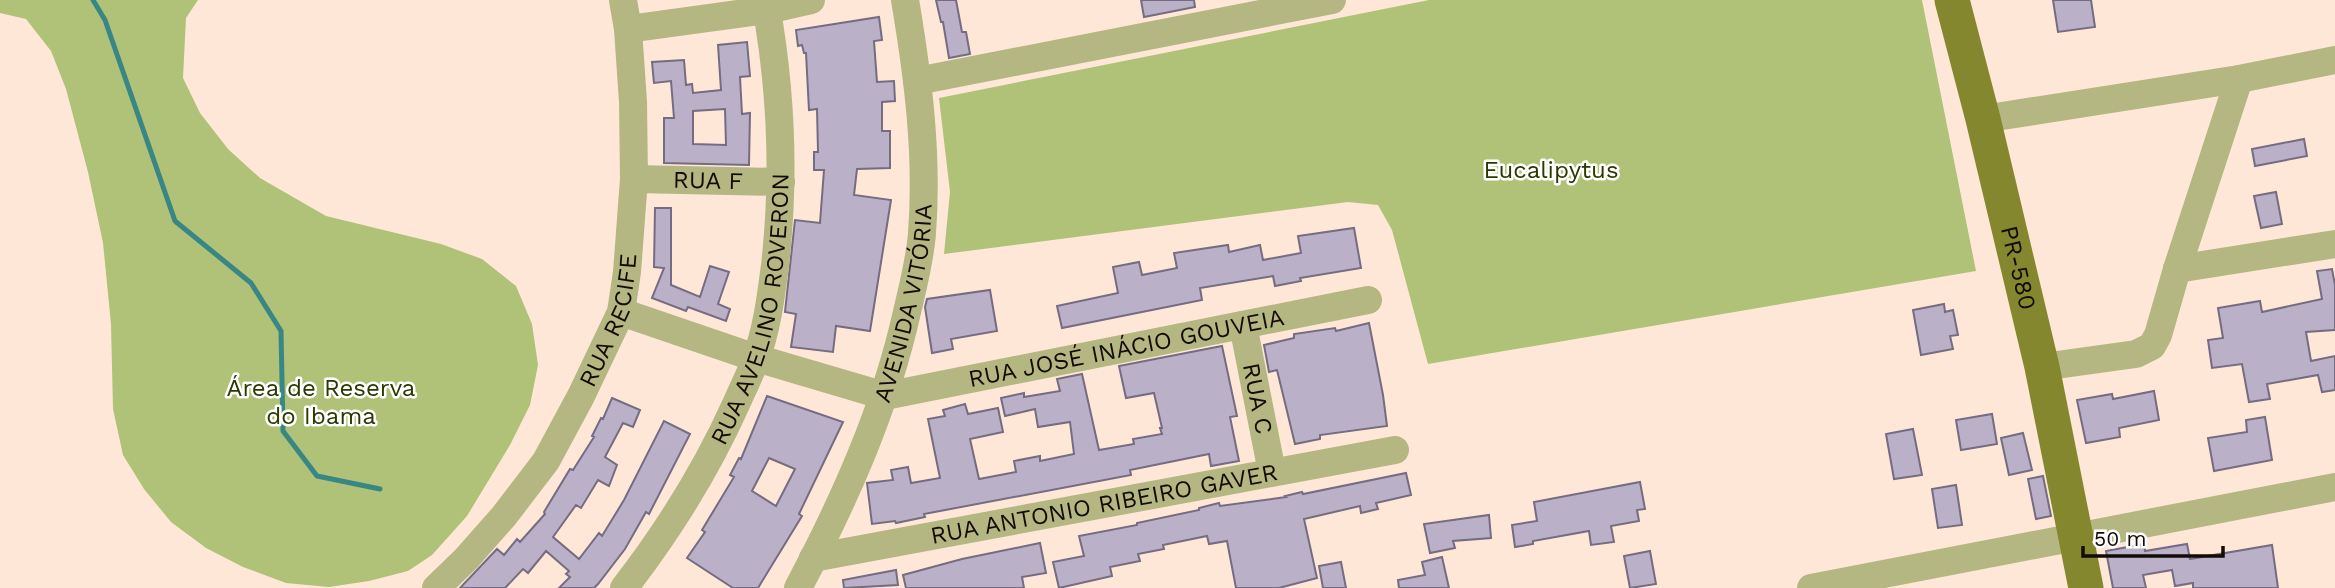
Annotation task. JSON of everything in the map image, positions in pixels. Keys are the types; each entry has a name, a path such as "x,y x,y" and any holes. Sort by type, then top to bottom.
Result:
{"main road":[{"name":"PR-580","path":"1952,0 2042,367 2086,588"}],"street":[{"name":"RUA RECIFE","path":"436,588 504,516 546,461 621,312 634,179 634,102 628,29 622,0"},
{"path":"628,29 766,5 811,0"},
{"name":"AVENIDA VITÓRIA","path":"798,588 849,488 885,396 897,357 916,273 922,235 924,181 917,81 905,0"},
{"path":"917,81 1332,0"},
{"name":"RUA AVELINO ROVERON","path":"624,588 667,531 693,489 725,428 756,358 773,282 781,182 776,68 766,5"},
{"path":"1983,119 2239,79 2335,60"},
{"path":"2042,367 2136,354 2152,346 2158,335 2239,79"},
{"name":"RUA F","path":"634,179 781,182"},
{"path":"2177,270 2335,244"},
{"name":"RUA JOSÉ INÁCIO GOUVEIA","path":"885,396 1368,300"},
{"path":"621,312 756,358 885,396"},
{"name":"RUA C","path":"1243,325 1272,472"},
{"name":"RUA ANTONIO RIBEIRO GAVER","path":"813,558 1395,450"},
{"path":"1811,588 2335,487"}],"green space":[{"name":"Área de Reserva do Ibama","path":"0,0 198,0 186,18 183,78 200,113 228,149 260,178 326,216 441,244 482,259 516,286 532,324 538,365 530,405 510,445 467,516 432,555 408,571 369,581 329,587 286,583 243,567 206,548 171,522 144,489 123,455 113,409 111,324 103,243 66,89 51,51 26,19 0,13"},
{"name":"Eucalipytus","path":"1429,0 1922,0 1976,271 1428,364 1392,230 1378,205 1348,202 944,254 950,192 939,98"}],"building":[{"path":"936,0 956,0 962,32 966,32 970,54 949,58"},
{"path":"1141,0 1194,0 1195,7 1144,17"},
{"path":"2053,0 2091,0 2095,27 2058,32"},
{"path":"879,17 882,40 874,41 877,82 894,81 895,101 882,102 882,131 890,131 890,168 857,169 854,195 891,200 870,331 836,326 833,352 791,347 796,314 785,312 795,220 820,223 824,170 814,170 814,152 818,152 817,109 809,110 806,53 802,45 798,46 796,30"},
{"path":"747,42 750,76 740,77 742,114 750,113 749,165 664,163 664,118 674,118 671,81 654,83 652,62 684,60 686,85 692,84 693,93 721,90 718,45","holes":["725,109 726,145 693,144 693,111"]},
{"path":"2304,139 2307,156 2255,166 2252,149"},
{"path":"2276,192 2282,224 2261,228 2254,196"},
{"path":"655,208 671,208 671,285 700,297 710,266 729,272 718,304 730,309 726,321 688,307 686,311 652,298 664,268 654,267"},
{"path":"1354,228 1361,268 1300,278 1301,281 1275,286 1273,276 1200,288 1202,300 1062,328 1057,306 1118,293 1113,267 1139,262 1142,275 1177,268 1174,253 1228,245 1229,252 1260,245 1263,260 1301,253 1298,236"},
{"path":"2332,269 2335,285 2335,330 2306,332 2311,361 2335,356 2335,390 2322,392 2318,375 2267,384 2270,399 2249,402 2242,364 2212,368 2208,340 2223,338 2218,308 2260,301 2262,312 2322,299 2317,271"},
{"path":"990,290 997,331 951,339 953,349 932,353 925,307 927,299"},
{"path":"1944,304 1945,312 1953,310 1958,335 1950,336 1953,349 1921,355 1913,310"},
{"path":"1369,323 1387,426 1320,435 1320,439 1295,444 1277,370 1269,372 1264,345 1294,338 1294,334 1335,328 1336,331"},
{"path":"1222,346 1237,416 1230,417 1239,461 1211,466 1209,454 1130,470 1131,475 924,514 925,517 896,523 872,524 867,483 893,480 891,470 908,467 911,483 940,478 928,419 945,416 943,410 965,404 968,414 998,408 1003,432 970,439 979,479 1016,472 1014,461 1040,456 1040,461 1074,454 1070,422 1038,427 1035,409 1005,416 1001,398 1024,393 1024,397 1060,391 1057,379 1082,374 1099,450 1134,444 1133,439 1162,434 1162,428 1154,393 1126,398 1119,366"},
{"path":"2154,391 2159,420 2119,428 2120,437 2086,443 2077,400 2112,394 2113,399"},
{"path":"767,396 843,422 799,514 802,516 758,588 733,588 687,558 705,532 702,530 734,477 730,475 739,458 741,459","holes":["769,458 795,469 776,506 752,491"]},
{"path":"612,398 640,410 633,427 623,423 605,457 617,465 609,486 598,480 581,508 576,505 553,537 579,559 599,533 602,536 624,500 664,421 690,434 649,514 646,512 625,549 598,584 594,588 559,588 570,577 566,574 569,571 546,551 528,573 523,569 505,588 460,588 497,549 504,555 517,539 520,542 545,514 570,469 573,470 594,437 592,436"},
{"path":"1992,414 1997,444 1961,450 1956,420"},
{"path":"2265,417 2272,460 2214,471 2208,438 2247,432 2246,420"},
{"path":"1913,429 1922,475 1894,479 1886,434"},
{"path":"2023,433 2032,470 2009,475 2001,438"},
{"path":"1406,473 1411,495 1376,503 1378,509 1361,513 1360,506 1304,519 1317,578 1279,588 1236,588 1227,541 1209,544 1207,536 1163,545 1164,549 1138,554 1140,561 1110,567 1112,576 1059,588 1053,562 1084,556 1079,536 1137,525 1219,503 1220,506 1286,497"},
{"path":"2043,476 2051,516 2036,519 2028,479"},
{"path":"1640,482 1645,509 1637,510 1639,521 1611,526 1614,542 1591,545 1589,531 1515,547 1512,525 1537,521 1534,502"},
{"path":"1956,485 1962,525 1938,528 1932,489"},
{"path":"1489,515 1491,538 1453,541 1455,548 1430,553 1424,524"},
{"path":"1040,543 1046,573 1022,577 1024,588 906,588 903,575 962,559"},
{"path":"2144,544 2145,551 2187,544 2190,559 2272,545 2278,588 2193,588 2193,583 2175,586 2172,570 2143,575 2146,588 2113,588 2106,551"},
{"path":"1650,551 1656,584 1630,588 1624,556"},
{"path":"1442,557 1449,588 1399,588 1398,580 1425,575 1422,562"},
{"path":"1341,562 1346,588 1323,588 1319,566"},
{"path":"896,570 898,585 844,588 843,580"}],"waterway":[{"path":"93,0 105,20 175,221 251,283 281,331 283,431 317,476 380,489"}]}
